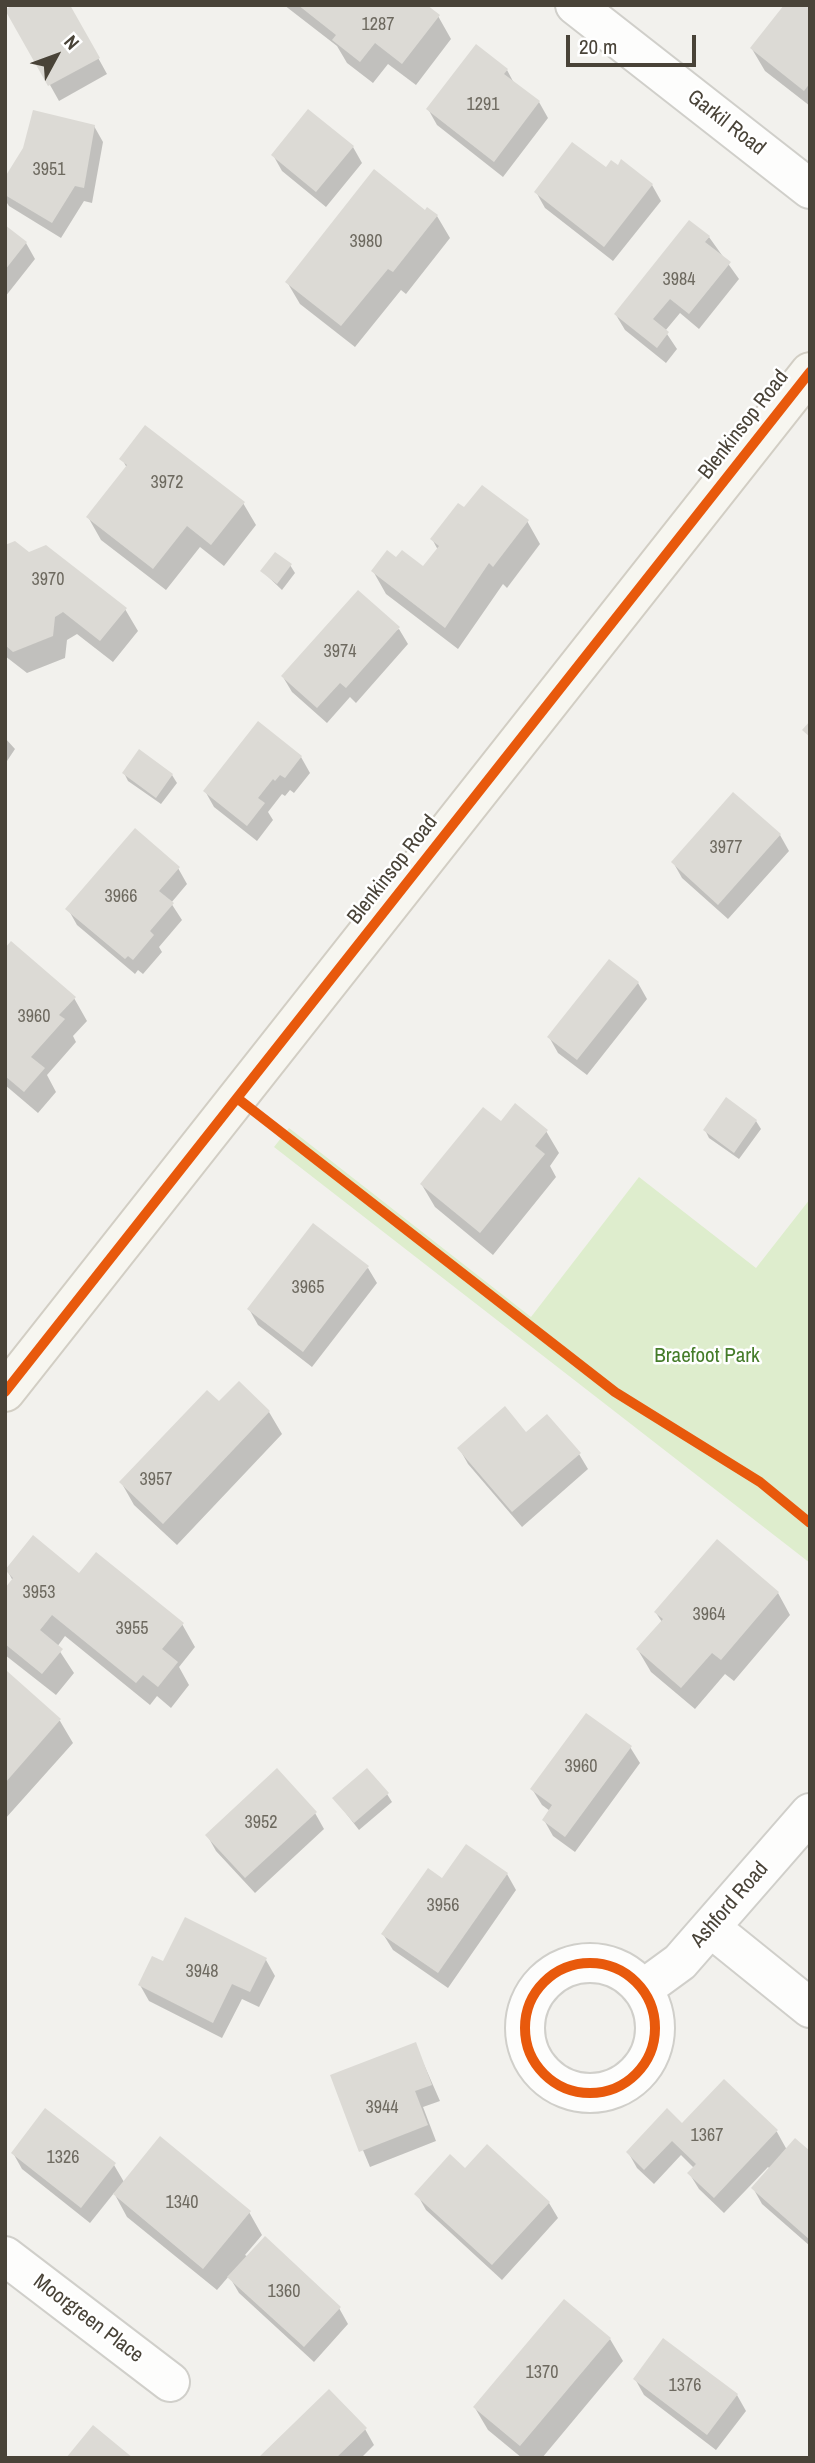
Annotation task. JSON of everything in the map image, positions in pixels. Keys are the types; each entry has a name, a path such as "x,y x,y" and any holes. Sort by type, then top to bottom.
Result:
{"street":[{"name":"Garkil Road","path":"575,5 810,189"},
{"name":"Blenkinsop Road","path":"5,1392 810,372"},
{"name":"Ashford Road","path":"643,1989 680,1962 810,1813"},
{"path":"711,1928 810,2008"},
{"name":"Moorgreen Place","path":"5,2256 170,2382"}],"green space":[{"name":"Braefoot Park","path":"289,1128 531,1317 639,1177 756,1268 810,1199 810,1563 274,1147"}],"building":[{"path":"12,5 70,5 100,58 48,86 5,10"},
{"path":"298,5 427,5 440,15 402,64 375,43 360,62 332,40 336,35"},
{"path":"784,5 805,5 810,9 810,83 804,91 750,48"},
{"path":"476,44 508,69 504,74 540,101 494,162 426,109"},
{"path":"308,109 354,146 316,192 271,155"},
{"path":"33,110 95,125 84,188 75,186 52,223 5,195 5,177 23,148"},
{"path":"572,142 606,167 611,160 618,165 621,159 653,184 604,247 534,192"},
{"path":"374,169 425,210 427,207 438,215 393,272 388,269 341,326 285,282"},
{"path":"689,220 710,236 705,242 731,262 689,314 670,299 653,319 669,332 657,348 614,314"},
{"path":"5,225 27,242 5,270"},
{"path":"145,425 245,502 211,545 187,526 153,569 86,517 127,465 119,459"},
{"path":"482,485 529,520 493,567 489,563 445,628 371,571 387,550 396,557 402,550 423,566 439,546 430,539 458,503 464,507"},
{"path":"15,541 29,552 46,545 127,608 100,641 63,612 55,617 53,636 13,652 5,645 5,545"},
{"path":"275,552 292,564 277,584 260,571"},
{"path":"358,590 400,627 346,688 340,683 317,708 281,676"},
{"path":"258,721 302,756 285,778 280,775 275,781 273,779 258,798 265,803 247,826 203,791"},
{"path":"810,721 810,737 802,730"},
{"path":"139,749 173,774 156,798 122,773"},
{"path":"733,792 781,834 718,905 671,862"},
{"path":"135,828 180,867 159,891 174,903 150,931 154,935 133,960 128,956 125,959 65,909"},
{"path":"11,941 76,997 59,1015 65,1019 31,1057 45,1068 24,1092 5,1076 5,948"},
{"path":"609,959 639,982 577,1060 547,1037"},
{"path":"726,1097 757,1120 734,1153 703,1130"},
{"path":"515,1103 548,1130 535,1146 545,1154 480,1233 420,1184 483,1107 501,1121"},
{"path":"313,1223 369,1266 303,1352 247,1309"},
{"path":"239,1381 270,1411 163,1524 119,1482 207,1390 219,1401"},
{"path":"505,1406 526,1432 547,1414 581,1453 512,1512 457,1448"},
{"path":"33,1535 79,1573 96,1552 184,1623 162,1649 178,1662 158,1687 143,1675 136,1683 52,1615 40,1630 63,1649 42,1674 5,1644 5,1588 13,1578 5,1570"},
{"path":"717,1539 779,1592 721,1660 712,1653 681,1688 636,1649 663,1619 654,1612"},
{"path":"7,1671 61,1719 5,1783 5,1673"},
{"path":"586,1713 632,1746 565,1837 542,1820 552,1805 530,1789"},
{"path":"277,1768 317,1812 245,1878 205,1835"},
{"path":"367,1768 389,1793 354,1823 332,1798"},
{"path":"466,1844 508,1873 438,1973 381,1934 428,1868 442,1878"},
{"path":"185,1917 267,1958 250,1992 232,1984 213,2023 138,1985 152,1956 163,1961"},
{"path":"416,2042 432,2085 415,2091 428,2125 359,2152 330,2075"},
{"path":"724,2079 778,2130 714,2198 687,2173 696,2164 672,2141 644,2170 626,2152 667,2108 682,2123"},
{"path":"45,2108 116,2163 81,2208 11,2153"},
{"path":"160,2136 251,2211 203,2269 113,2194"},
{"path":"795,2138 810,2151 810,2240 751,2188"},
{"path":"487,2144 550,2202 492,2265 414,2194 450,2154 465,2168"},
{"path":"265,2236 341,2307 304,2347 227,2277"},
{"path":"564,2299 611,2338 520,2446 473,2407"},
{"path":"663,2338 738,2394 707,2435 633,2379"},
{"path":"329,2389 367,2428 336,2458 258,2458"},
{"path":"93,2425 133,2458 66,2458"}],"cycle path":[{"path":"5,1392 810,372"},
{"path":"237,1098 615,1392 760,1482 810,1523"},
{"path":"590,1963 615,1968 636,1982 650,2003 655,2028 650,2053 636,2074 615,2088 590,2093 565,2088 544,2074 530,2053 525,2028 530,2003 544,1982 565,1968 590,1963"}]}
